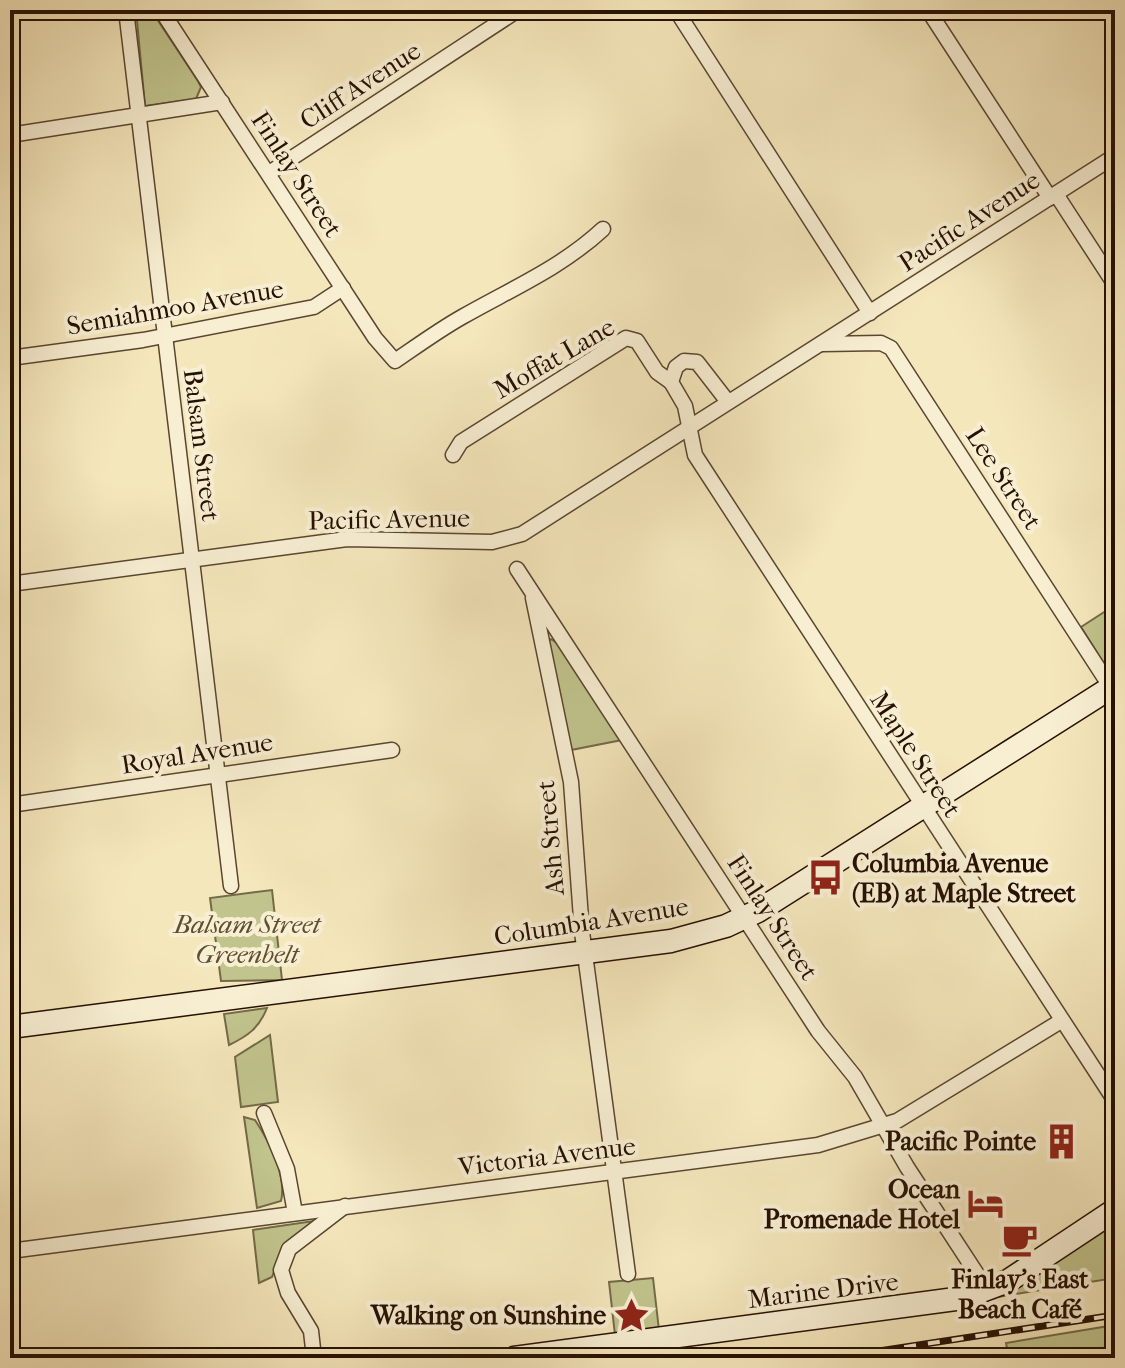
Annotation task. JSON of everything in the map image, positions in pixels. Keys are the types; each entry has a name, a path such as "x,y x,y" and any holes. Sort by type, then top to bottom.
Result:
{"street":[{"name":"Balsam Street","path":"126,10 231,886"},
{"name":"Finlay Street","path":"161,10 375,338 395,361 461,317 528,283 567,258 603,229"},
{"name":"Cliff Avenue","path":"269,173 518,10"},
{"path":"676,10 870,313"},
{"path":"928,10 1115,285"},
{"path":"10,135 222,102"},
{"name":"Pacific Avenue","path":"10,584 347,539 492,542 508,539 535,528 1115,156"},
{"name":"Semiahmoo Avenue","path":"10,358 164,336 314,307 343,288"},
{"name":"Moffat Lane","path":"453,455 461,442 626,338 637,341 657,372 671,382"},
{"name":"Lee Street","path":"821,344 881,343 894,352 1114,689"},
{"path":"691,427 685,406 671,382 679,364 697,362 728,402"},
{"name":"Maple Street","path":"691,427 695,455 1115,1101"},
{"name":"Finlay Street","path":"517,569 885,1127 988,1291"},
{"name":"Ash Street","path":"531,590 571,782 585,952 628,1274"},
{"name":"Columbia Avenue","path":"10,1027 671,941 745,918 1114,689"},
{"name":"Royal Avenue","path":"10,805 154,786 218,772 392,750"},
{"name":"Victoria Avenue","path":"10,1251 795,1149 885,1127 965,1082 1061,1021"},
{"path":"264,1113 287,1169 295,1213"},
{"path":"314,1358 311,1331 288,1293 281,1270 289,1249 345,1206"},
{"name":"Marine Drive","path":"514,1358 928,1305 988,1291 1115,1210"}],"green space":[{"path":"136,10 151,10 198,81 201,87 196,99 145,106"},
{"path":"1115,605 1115,671 1105,665 1081,627"},
{"path":"551,639 561,646 622,740 571,750 548,642"},
{"name":"Balsam Street Greenbelt","path":"272,890 282,980 221,981 210,898"},
{"name":"Balsam Street Greenbelt","path":"267,1008 252,1031 229,1045 224,1014"},
{"name":"Balsam Street Greenbelt","path":"270,1035 278,1102 241,1107 235,1057"},
{"path":"244,1117 255,1120 260,1128 276,1159 281,1181 281,1201 257,1208"},
{"path":"314,1221 284,1244 272,1277 259,1283 253,1230"},
{"path":"1115,1223 1115,1278 997,1297"},
{"path":"653,1278 659,1330 615,1335 609,1282"},
{"path":"1115,1325 1115,1355 1102,1358 999,1358 998,1350 1007,1348 1006,1343"}],"railway":[{"path":"833,1358 1115,1315"}],"place":[{"name":"Columbia Avenue (EB) at Maple Street","path":"826,878"},
{"name":"Pacific Pointe","path":"1062,1141"},
{"name":"Ocean Promenade Hotel","path":"986,1204"},
{"name":"Finlay's East Beach Café","path":"1020,1240"},
{"name":"Walking on Sunshine","path":"632,1315"}]}
